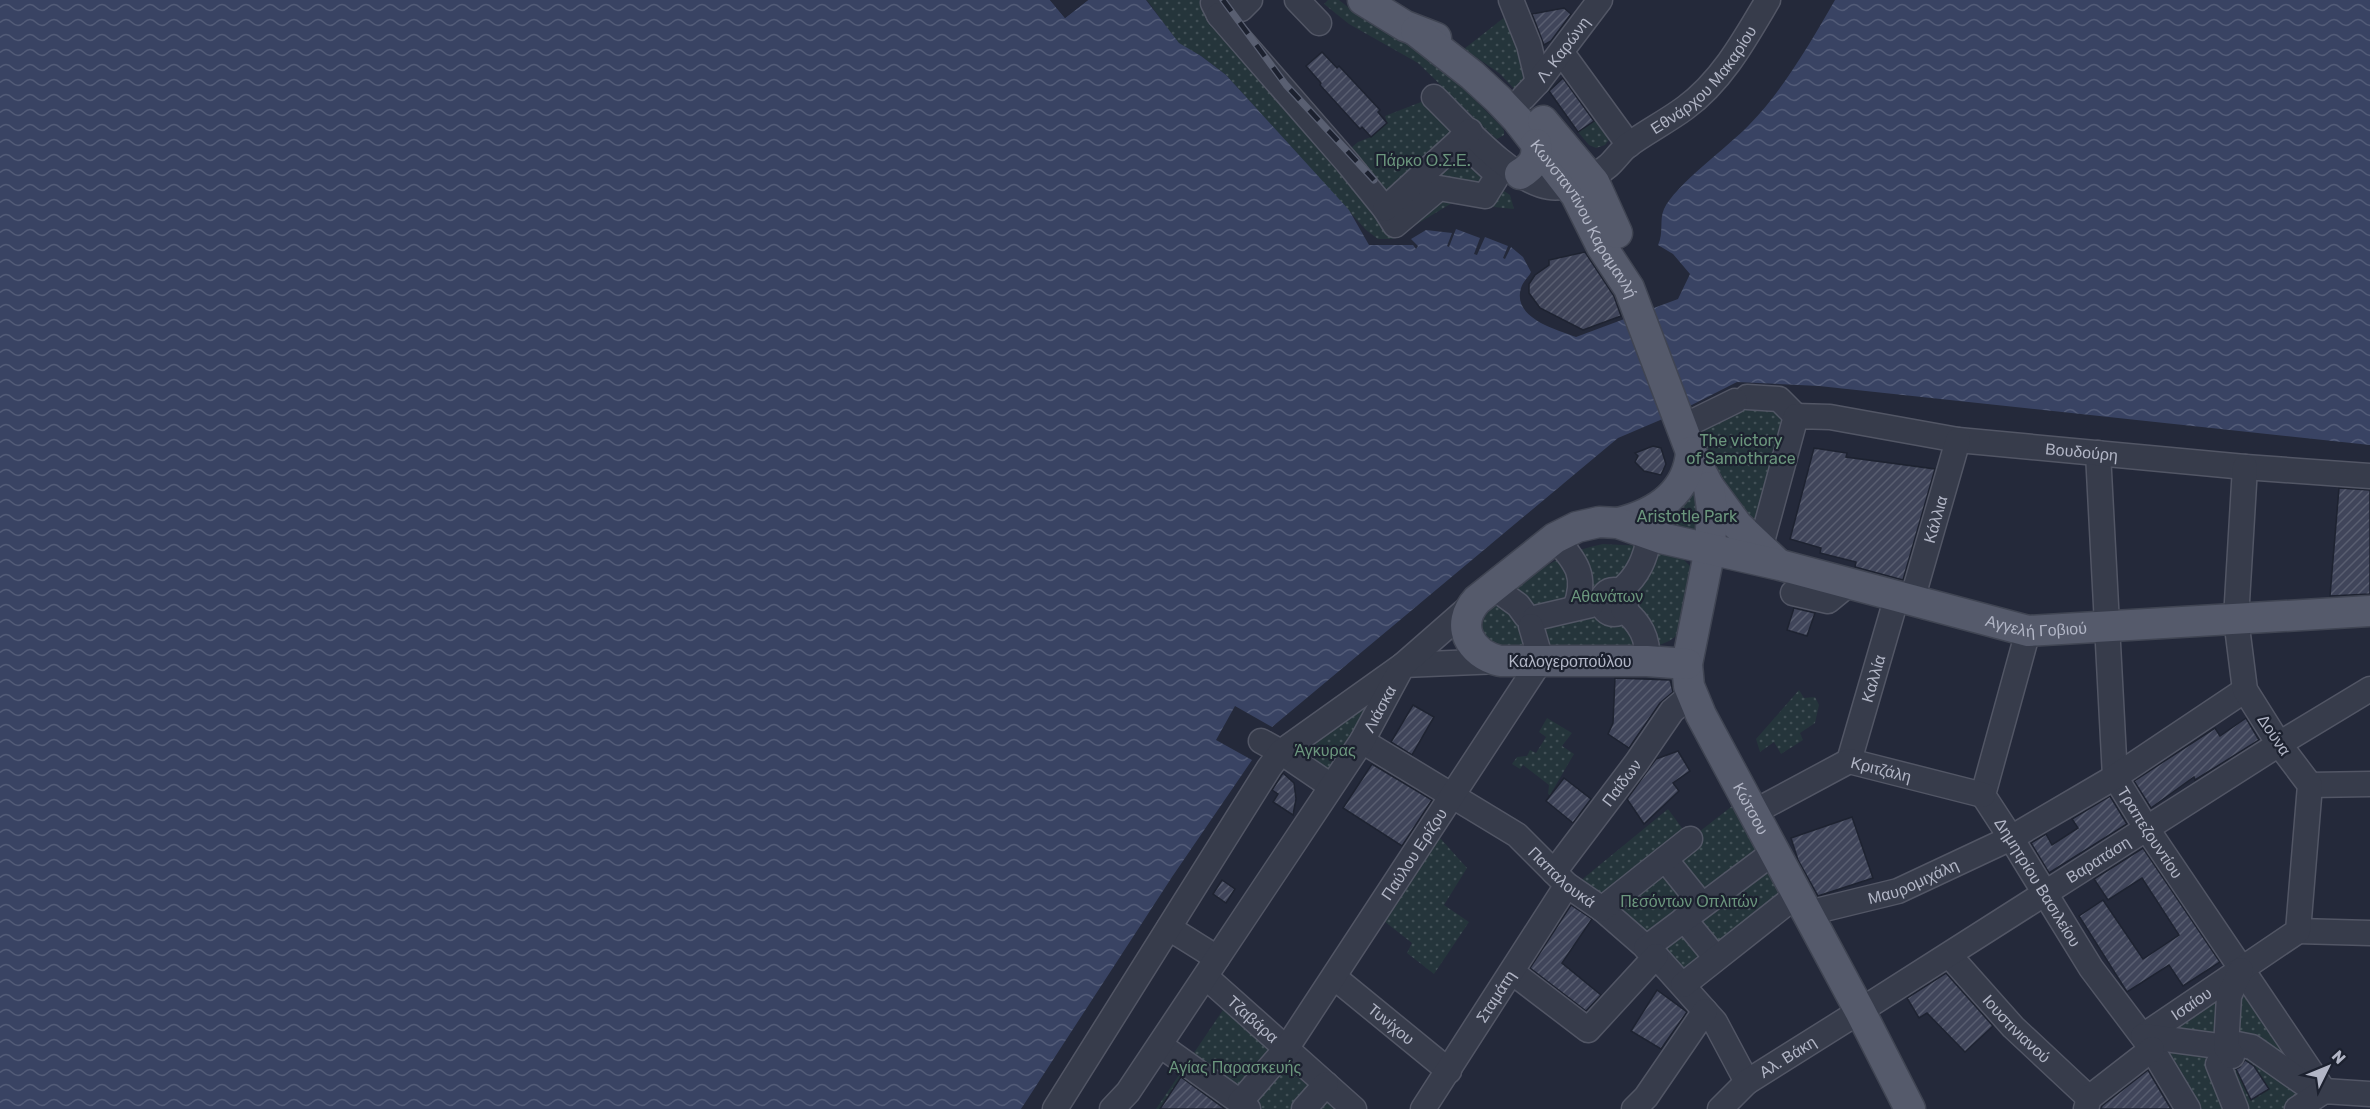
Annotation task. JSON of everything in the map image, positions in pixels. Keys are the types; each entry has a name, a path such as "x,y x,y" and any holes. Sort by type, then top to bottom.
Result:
{"main road":[{"name":"Κωνσταντίνου Καραμανλή","path":"1363,0 1416,31 1447,41 1478,57 1499,73 1531,90 1580,176 1586,212 1602,247 1630,291 1690,452"},
{"name":"Κωνσταντίνου Καραμανλή","path":"1416,31 1484,86 1517,119 1536,144 1580,176"},
{"path":"1520,174 1536,159 1536,144"},
{"path":"1618,522 1635,518 1656,508 1681,486 1690,452"},
{"path":"1690,452 1737,525 1770,557"},
{"name":"Κώτσου","path":"1690,452 1712,509 1710,549 1687,664 1692,694 1701,715 1860,1011 1904,1107"},
{"name":"Λιάσκα","path":"1485,594 1555,538 1577,527 1599,522 1618,522 1650,535 1710,549"},
{"name":"Αγγελή Γοβιού","path":"1710,549 1770,557 1850,583 2028,631 2370,611"},
{"name":"Καλογεροπούλου","path":"1485,594 1467,615 1466,626 1468,638 1478,652 1488,658 1500,661 1647,661 1687,664"}],"street":[{"path":"1215,7 1241,9 1250,0"},
{"path":"1297,0 1319,22"},
{"path":"1511,0 1529,45 1531,90"},
{"name":"Λ. Καρώνη","path":"1531,90 1562,53 1600,0"},
{"name":"Εθνάρχου Μακαρίου","path":"1580,176 1606,167 1627,146 1686,107 1701,94 1740,47 1768,0"},
{"path":"1215,7 1347,162 1395,225 1439,188 1485,196 1498,176 1434,97"},
{"path":"1562,53 1627,146"},
{"path":"1384,209 1465,136"},
{"path":"1465,136 1520,174 1550,188 1580,176"},
{"path":"1690,452 1741,399 1779,399 1796,416 1770,557"},
{"name":"Βουδούρη","path":"1796,416 1830,417 1959,440 2245,467 2370,476"},
{"name":"Κάλλια","path":"1904,598 1959,440"},
{"name":"Τραπεζουντίου","path":"2098,453 2115,777 2322,1093"},
{"name":"Δούνα","path":"2245,467 2236,619 2244,690 2279,744 2310,785"},
{"path":"1531,620 1615,601 1641,568 1650,535"},
{"path":"1555,538 1578,567 1581,581 1580,595 1568,610"},
{"path":"1793,593 1828,601 1850,583"},
{"path":"1485,594 1518,605 1531,620 1541,660"},
{"name":"Λιάσκα","path":"1122,1106 1210,962 1362,741 1403,665 1485,594"},
{"name":"Καλλία","path":"1849,761 1904,598"},
{"path":"1615,601 1635,619 1644,633 1648,648 1647,661"},
{"path":"1983,795 2028,631"},
{"name":"Παύλου Ερίζου","path":"1244,1105 1287,1049 1541,660"},
{"path":"1055,1109 1169,928 1270,754 1403,665 1500,661"},
{"name":"Βαρατάση","path":"1860,1011 2279,744 2370,689"},
{"name":"Μαυρομιχάλη","path":"1803,904 1898,891 2011,838 2115,777 2244,690"},
{"name":"Παίδων","path":"1561,879 1671,711 1692,694"},
{"name":"Παπαλουκά","path":"1362,741 1517,835 1561,879 1602,909 1651,952 1715,1022 1747,1082"},
{"path":"1270,754 1331,786"},
{"name":"Κριτζάλη","path":"1754,812 1849,761 1983,795"},
{"path":"2298,931 2310,785 2370,784"},
{"name":"Δημητρίου Βασιλείου","path":"1983,795 2091,969 2148,1043 2188,1109"},
{"path":"1602,909 1690,839"},
{"path":"1512,972 1588,1030 1651,952 1693,912 1775,851"},
{"path":"1665,859 1716,958"},
{"name":"Σταμάτη","path":"1423,1109 1512,972 1561,879"},
{"path":"1683,985 1716,958 1803,904"},
{"name":"Τζαβάρα","path":"1169,928 1210,962 1287,1049 1354,1109"},
{"path":"2236,1109 2218,1065 2229,1049 2229,996 2241,970 2298,931 2370,933"},
{"name":"Ιουστινιανού","path":"1949,955 2013,1027 2087,1104"},
{"name":"Ισαίου","path":"2087,1104 2148,1043 2241,970"},
{"name":"Τυνίχου","path":"1334,977 1449,1071"},
{"path":"1640,1103 1705,1011"},
{"name":"Αλ. Βάκη","path":"1720,1109 1747,1082 1860,1011"},
{"path":"2148,1043 2229,1049 2252,1047 2322,1093 2370,1094"},
{"path":"1160,1045 1244,1105"},
{"path":"1304,1109 1326,1084"},
{"path":"2297,1109 2322,1093"}],"green space":[{"name":"Πάρκο Ο.Σ.Ε.","path":"1147,0 1202,0 1350,149 1358,142 1371,137 1387,123 1385,116 1434,97 1501,189 1510,195 1514,209 1452,203 1392,239 1378,239 1366,230 1226,75 1201,56 1179,44"},
{"path":"1328,0 1339,0 1359,16 1410,43 1450,75 1502,127 1504,135 1497,139 1418,63 1349,24 1324,4"},
{"path":"1515,9 1529,45 1523,98 1499,73 1464,49"},
{"path":"1601,116 1611,137 1605,145 1596,148 1589,145 1578,132"},
{"name":"The victory of Samothrace","path":"1735,401 1796,416 1760,549 1635,518 1666,501 1682,427"},
{"name":"Αθανάτων","path":"1603,544 1644,546 1681,557 1691,567 1684,629 1680,633 1666,643 1652,647 1504,652 1486,645 1482,626 1490,610 1529,578 1555,561 1569,554"},
{"path":"1799,690 1804,698 1815,697 1819,705 1815,723 1800,733 1803,740 1781,754 1774,742 1760,752 1756,739"},
{"name":"Άγκυρας","path":"1366,692 1380,709 1331,786 1281,752"},
{"path":"1547,718 1572,733 1562,746 1574,754 1550,795 1548,794 1549,785 1523,765 1520,769 1512,764 1517,757 1527,756 1530,750 1536,753 1546,737 1539,732"},
{"name":"Πεσόντων Οπλιτών","path":"1745,796 1798,894 1683,985 1573,889 1668,809 1690,839"},
{"path":"1431,828 1467,868 1444,905 1469,922 1434,974 1407,953 1412,943 1375,914"},
{"path":"2241,970 2324,1091 2297,1109 2188,1109 2143,1036"},
{"name":"Αγίας Παρασκευής","path":"1227,1004 1340,1109 1156,1109"}],"water":[{"path":"0,0 1050,0 1065,18 1088,0 1146,0 1179,43 1226,75 1349,210 1369,245 1413,245 1416,249 1418,246 1411,239 1426,230 1452,233 1447,246 1449,247 1456,229 1480,238 1474,254 1477,255 1485,237 1508,246 1503,258 1505,259 1511,247 1523,257 1531,272 1521,288 1520,298 1523,307 1537,321 1576,337 1678,299 1690,274 1673,254 1658,245 1664,209 1679,189 1762,111 1796,65 1835,0 2370,0 2370,445 1819,386 1737,382 1672,415 1618,438 1272,727 1235,706 1216,740 1252,760 1172,877 1021,1109 0,1109"}],"pier":[{"path":"1050,0 1054,0 1066,14 1083,0 1088,0 1065,18"}],"building":[{"path":"1564,8 1571,14 1551,41 1544,45 1532,14"},
{"path":"1322,52 1337,68 1339,66 1380,110 1378,112 1387,123 1371,137 1362,127 1360,129 1306,66"},
{"path":"1563,78 1594,121 1578,132 1549,91"},
{"path":"1585,252 1614,296 1621,316 1583,330 1540,308 1529,293 1529,284 1535,275 1549,265 1549,260"},
{"path":"1653,446 1661,448 1666,464 1661,475 1644,471 1635,462 1638,456 1635,453"},
{"path":"1814,448 1847,453 1846,457 1935,469 1903,580 1855,567 1856,562 1820,553 1821,548 1790,539"},
{"path":"2339,488 2370,490 2370,594 2330,596"},
{"path":"1794,608 1815,613 1807,636 1787,630"},
{"path":"1615,678 1670,680 1673,692 1660,703 1629,748 1608,734 1613,723"},
{"path":"1413,705 1434,717 1412,755 1391,742"},
{"path":"2246,718 2259,740 2195,780 2194,777 2151,808 2134,781 2215,728 2220,736"},
{"path":"1678,751 1690,771 1673,783 1679,791 1644,824 1627,799 1656,759"},
{"path":"1372,764 1432,800 1402,846 1343,808"},
{"path":"1283,773 1294,783 1296,799 1293,815 1273,802 1278,794 1272,790"},
{"path":"1564,778 1591,799 1573,823 1546,801"},
{"path":"2110,796 2127,824 2049,873 2031,843 2046,834 2052,845 2078,828 2072,819"},
{"path":"1852,817 1873,878 1818,896 1798,860 1791,838"},
{"path":"2143,848 2220,962 2183,986 2169,965 2127,992 2079,916 2103,900 2143,959 2179,935 2142,878 2108,900 2094,879"},
{"path":"1222,880 1235,889 1226,903 1213,894"},
{"path":"1571,905 1592,919 1562,963 1601,995 1586,1011 1530,968"},
{"path":"1946,973 1993,1026 1965,1052 1927,1013 1919,1018 1907,998"},
{"path":"1657,990 1687,1012 1661,1049 1631,1031"},
{"path":"2245,1060 2254,1066 2269,1089 2251,1100 2236,1069"},
{"path":"2148,1070 2171,1109 2101,1109 2102,1106"},
{"path":"1181,1077 1225,1109 1160,1109"}],"railway":[{"path":"1223,0 1286,85 1374,180"}],"park label":[{"name":"Aristotle Park","path":"1687,516"}]}
